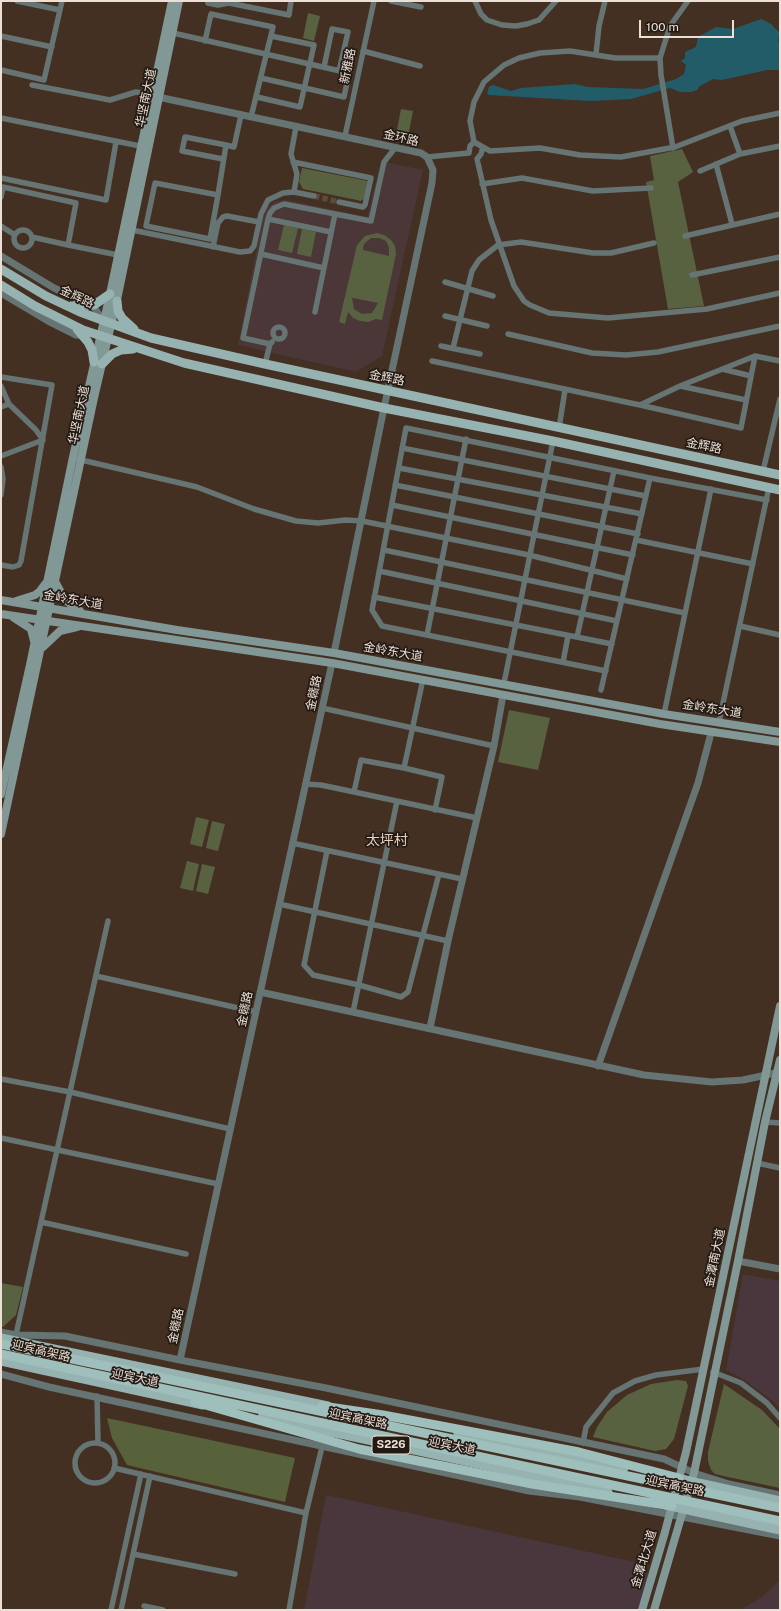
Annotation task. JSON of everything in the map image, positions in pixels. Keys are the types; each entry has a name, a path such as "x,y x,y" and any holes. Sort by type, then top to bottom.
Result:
{"highway":[{"name":"迎宾高架路","path":"1,1344 178,1383 780,1508"},
{"name":"迎宾高架路","path":"1,1354 780,1521"},
{"path":"58,1367 175,1396 251,1420 359,1449 670,1510"},
{"path":"178,1383 383,1414 579,1452 679,1478"}],"main road":[{"name":"华坚南大道","path":"1,794 44,620 73,458 108,323 117,301 132,230 154,96 172,1"},
{"name":"华坚南大道","path":"108,323 110,294 140,146 173,33 179,1"},
{"name":"金辉路","path":"1,269 66,305 108,323 144,336 388,391 780,475"},
{"path":"1,285 68,322 104,338 184,363 384,408 553,441 780,490"},
{"path":"66,305 91,305 110,294"},
{"path":"117,301 118,311 122,318 127,324 144,336"},
{"path":"68,322 83,336 98,363 121,350 140,349"},
{"name":"华坚南大道","path":"51,582 81,460 98,363"},
{"path":"11,602 35,595 51,582 65,600 73,607 86,614"},
{"name":"金岭东大道","path":"1,600 177,630 334,653 504,683 664,714 780,732"},
{"path":"4,615 20,621 31,629 38,646 60,632 84,626"},
{"name":"金岭东大道","path":"4,615 332,663 712,733 780,742"},
{"path":"176,639 177,630"},
{"name":"华坚南大道","path":"1,834 38,646"},
{"path":"752,738 754,728"},
{"name":"金潭南大道","path":"670,1510 679,1478 704,1369 749,1160 764,1075 780,1006"},
{"name":"金潭南大道","path":"682,1513 692,1477 738,1260 765,1122 779,1072 780,1060"},
{"name":"迎宾大道","path":"1,1338 15,1338 679,1478 692,1477 780,1501"},
{"name":"迎宾大道","path":"1,1361 682,1513 780,1530"},
{"name":"金潭北大道","path":"642,1610 670,1510"},
{"name":"金潭北大道","path":"654,1610 682,1513"}],"street":[{"path":"17,1 60,10"},
{"path":"1,70 44,80 62,1"},
{"path":"209,1 208,3 218,5 229,3 288,15 291,1"},
{"name":"新雅路","path":"345,136 374,1"},
{"path":"391,1 421,7"},
{"path":"475,1 480,14 487,20 502,25 516,26 538,20 556,1"},
{"path":"596,54 599,26 605,1"},
{"path":"673,148 661,75 660,58 670,26 688,1"},
{"path":"205,40 211,14 272,28 257,97 251,117"},
{"path":"324,67 332,28 348,32 339,71"},
{"path":"173,33 349,73 344,97 261,78"},
{"path":"1,36 52,47"},
{"path":"257,97 300,107 314,45 271,36"},
{"path":"363,51 420,66"},
{"path":"474,142 470,121 474,102 484,82 504,65 519,58 540,53 570,51 615,58 660,58"},
{"path":"32,85 110,100 136,92 154,96"},
{"name":"金环路","path":"154,96 345,136 421,153 427,157 434,176 388,391"},
{"path":"474,142 490,150 540,148 580,155 621,157 673,148 730,126 765,115 780,113"},
{"path":"223,160 182,151 185,137 234,147 241,115"},
{"path":"1,118 140,146"},
{"path":"294,192 297,174 291,154 296,126"},
{"path":"730,126 740,154"},
{"path":"1,178 106,200 116,142"},
{"path":"474,142 470,146 469,153 473,159 477,159"},
{"path":"218,195 155,183 146,226 210,239 218,195 226,145"},
{"path":"700,171 740,154 780,146"},
{"path":"477,159 482,154 483,147"},
{"path":"270,344 242,338 268,219 274,208 284,204 371,221 384,162 395,148"},
{"path":"427,157 469,153"},
{"path":"477,159 498,245 512,282 522,297 530,305 549,313 608,318 645,316 707,309 780,293"},
{"path":"293,162 371,178 365,205 363,207 339,202"},
{"path":"716,164 732,224"},
{"path":"482,184 522,178 593,190 651,188"},
{"path":"1,197 3,187 76,203 68,244"},
{"path":"132,230 240,252 250,251 254,246 260,214 268,200 283,193 294,192 314,196"},
{"path":"315,312 335,214"},
{"path":"686,236 732,224 780,214"},
{"path":"213,247 218,223 223,217 227,216 259,222"},
{"path":"268,219 331,232"},
{"path":"1,226 15,235"},
{"path":"24,230 29,232 32,237 30,246 21,249 14,244 15,235 18,231 24,230"},
{"path":"32,237 118,255"},
{"path":"453,348 466,288 472,271 479,260 498,245 521,242 593,253 611,252 654,243"},
{"path":"261,254 324,268"},
{"path":"1,256 54,288 91,305 108,323"},
{"path":"692,275 780,257"},
{"path":"445,282 493,296"},
{"path":"1,293 48,321 76,335 104,338"},
{"path":"445,316 488,326"},
{"path":"508,334 592,353 626,355 658,352 780,326"},
{"path":"265,364 270,344 277,338"},
{"path":"442,346 480,354"},
{"path":"640,405 680,386 755,356 780,361"},
{"path":"432,361 741,428 755,356"},
{"path":"722,369 751,376"},
{"path":"1,377 52,385 21,560 19,565 13,567 1,565"},
{"path":"1,386 9,404 36,430 43,440"},
{"path":"680,386 746,400"},
{"path":"559,428 565,390"},
{"path":"334,653 388,391"},
{"path":"763,471 780,398"},
{"path":"1,407 9,404"},
{"path":"606,671 382,626 372,610 406,428 766,500"},
{"path":"427,635 466,439"},
{"path":"1,456 43,440"},
{"path":"504,683 514,625 553,441"},
{"path":"402,448 646,496"},
{"path":"73,458 197,487 254,509 296,521 318,524 346,520 362,521 529,555 627,578"},
{"path":"1,467 3,479 1,495"},
{"path":"399,468 642,514"},
{"path":"577,637 614,470"},
{"path":"601,690 650,478"},
{"path":"395,485 638,534"},
{"path":"719,722 769,487"},
{"path":"664,714 711,489"},
{"path":"392,505 633,555"},
{"path":"636,540 753,564"},
{"path":"384,550 587,594 685,613"},
{"path":"379,571 617,621"},
{"path":"374,597 612,644"},
{"path":"740,626 780,635"},
{"path":"563,662 568,636"},
{"name":"金赣路","path":"180,1360 332,663"},
{"path":"404,768 423,679"},
{"path":"430,1028 462,879 494,746 503,695"},
{"path":"322,708 494,746"},
{"path":"598,1066 698,783 712,733"},
{"path":"354,792 361,760 404,768 442,777 435,810"},
{"path":"305,784 354,792 477,818"},
{"path":"353,1012 397,801"},
{"path":"292,843 462,879"},
{"path":"327,850 304,965 313,975 359,985 401,997 408,992 439,874"},
{"path":"279,904 448,941"},
{"path":"15,1338 108,921"},
{"path":"96,976 256,1012"},
{"path":"260,992 644,1075 712,1082 743,1080 779,1072"},
{"path":"1,1079 70,1092 230,1128"},
{"path":"765,1122 780,1123"},
{"path":"1,1138 218,1184"},
{"path":"757,1163 780,1168"},
{"path":"41,1222 186,1254"},
{"path":"738,1260 780,1269"},
{"path":"1,1332 15,1338 65,1336 326,1388 664,1459 681,1468 692,1477 780,1495"},
{"path":"583,1443 586,1427 614,1393 635,1381 656,1375 704,1369"},
{"path":"714,1372 741,1383 767,1403 780,1418"},
{"path":"1,1374 322,1447 529,1491 670,1510"},
{"path":"96,1396 98,1443"},
{"path":"98,1443 110,1449 113,1455 114,1468 105,1480 98,1482 84,1479 79,1474 76,1467 77,1454 86,1445 98,1443"},
{"path":"289,1610 306,1513 322,1447"},
{"path":"114,1468 306,1513"},
{"path":"111,1610 141,1474"},
{"path":"121,1610 150,1476"},
{"path":"682,1513 780,1536"},
{"path":"133,1554 235,1574"},
{"path":"144,1606 163,1610"}],"shaded area":[{"path":"381,161 423,170 382,356 356,372 238,345 263,216 269,205 276,201 287,200 367,217"},
{"path":"743,1274 780,1281 780,1409 773,1401 743,1379 726,1370"},
{"path":"326,1495 644,1564 649,1576 638,1610 304,1610"},
{"path":"780,1580 780,1610 740,1610 762,1597"}],"green space":[{"path":"308,13 320,16 314,41 303,38"},
{"path":"401,109 413,111 408,137 396,135"},
{"path":"682,149 693,172 678,182 704,306 668,309 646,182 654,180 650,156"},
{"path":"302,168 368,181 365,198 361,201 303,189 299,182"},
{"path":"284,225 298,228 292,253 278,250"},
{"path":"302,229 316,232 311,257 297,254"},
{"path":"377,233 384,235 391,240 395,246 396,254 382,320 376,319 368,322 360,321 353,318 348,312 345,324 339,322 357,245 365,236","holes":["371,238 380,238 386,241 389,247 389,256 363,250 364,244","353,298 378,303 372,313 362,314 354,309"]},
{"path":"509,710 550,718 538,770 498,762"},
{"path":"196,817 209,820 202,847 190,844"},
{"path":"212,821 225,824 218,851 206,848"},
{"path":"187,861 199,864 193,891 180,888"},
{"path":"202,864 215,867 208,894 196,891"},
{"path":"1,1283 23,1287 16,1315 3,1327 1,1327"},
{"path":"677,1380 686,1381 688,1386 674,1439 666,1449 655,1451 593,1437 597,1427 607,1412 627,1395 651,1384"},
{"path":"724,1384 762,1410 780,1429 780,1488 715,1474 711,1470 708,1461 708,1452"},
{"path":"107,1418 295,1458 285,1502 127,1465 112,1438"}],"water":[{"path":"761,19 771,24 780,33 778,41 780,43 780,70 767,70 722,80 713,79 700,86 697,90 691,92 680,92 670,88 631,99 590,101 489,95 487,93 489,87 493,85 511,91 521,88 575,84 588,87 643,89 676,79 684,74 686,65 681,61 685,58 685,52 696,47 698,37 716,27 733,29"}],"tunnel":[{"path":"314,196 339,202"}],"district":[{"name":"太坪村","path":"387,841"}]}
